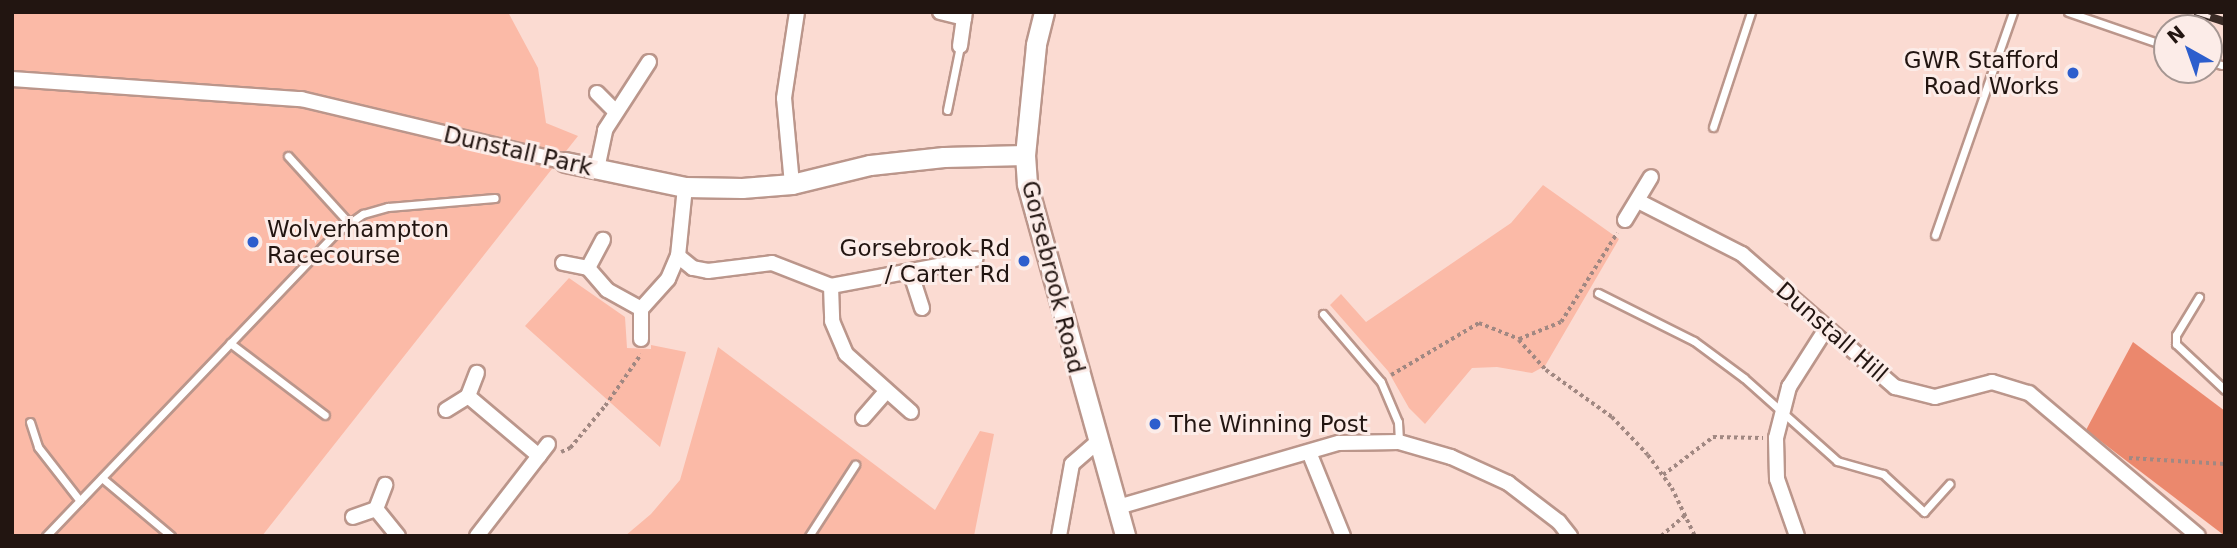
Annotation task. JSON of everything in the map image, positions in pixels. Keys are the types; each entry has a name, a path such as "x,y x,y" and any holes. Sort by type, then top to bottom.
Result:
{"street":[{"path":"792,184 784,98 797,12"},
{"path":"940,12 965,15 960,46"},
{"name":"Gorsebrook Road","path":"1044,12 1036,45 1025,155 1032,212 1096,443 1125,536"},
{"path":"597,169 605,130 649,62"},
{"name":"Dunstall Park","path":"12,79 301,99 565,162 685,187 792,184 870,165 944,157 1025,155"},
{"path":"597,93 615,111"},
{"path":"1625,220 1651,177"},
{"path":"641,339 641,309 668,279 678,256 685,187"},
{"name":"Dunstall Hill","path":"1638,201 1742,254 1826,329 1905,391 1935,397 1992,382 2029,393 2198,536"},
{"path":"588,268 603,240"},
{"path":"678,256 693,268 708,271 772,264 831,286 975,259"},
{"path":"563,263 588,268 607,290 641,309"},
{"path":"910,271 922,307"},
{"path":"831,286 838,338 846,354 911,412"},
{"path":"1797,536 1777,479 1776,439 1781,411 1800,363 1826,329"},
{"path":"446,410 468,396 477,373"},
{"path":"863,418 886,391"},
{"path":"468,396 543,450 477,536"},
{"path":"1118,507 1339,443 1399,442 1451,457 1508,483 1559,522 1570,536"},
{"path":"1059,536 1072,464 1096,443"},
{"path":"1309,452 1343,536"},
{"path":"376,509 385,485"},
{"path":"353,517 376,509"},
{"path":"376,509 398,536"}],"lane":[{"path":"1713,127 1751,12"},
{"path":"1935,236 2013,12"},
{"path":"2068,12 2153,41"},
{"path":"947,110 960,46"},
{"path":"288,156 349,223"},
{"path":"46,536 349,223 363,214 388,207 495,198"},
{"path":"1598,293 1694,341 1781,411 1837,461 1883,474 1924,512 1949,484"},
{"path":"2199,296 2176,335 2176,344 2225,390"},
{"path":"1323,314 1381,382 1398,422 1399,442"},
{"path":"230,343 325,415"},
{"path":"30,422 38,447 80,501"},
{"path":"809,536 855,465"},
{"path":"102,478 171,536"}],"path":[{"path":"1519,339 1562,322 1625,220"},
{"path":"1381,382 1479,323 1519,339 1546,370 1612,417 1663,475 1695,536"},
{"path":"543,450 557,452 570,448 636,364 641,339"},
{"path":"1663,475 1713,437 1776,439"},
{"path":"2103,456 2225,464"},
{"path":"1661,536 1685,515"}],"shaded area":[{"name":"Wolverhampton Racecourse","path":"12,12 508,12 538,68 546,123 578,136 262,536 12,536"},
{"path":"1543,185 1619,239 1545,366 1532,373 1497,367 1472,368 1425,424 1409,408 1388,371 1330,305 1341,294 1366,322 1511,223"},
{"path":"569,278 625,317 627,348 651,349 651,345 686,352 660,447 525,326"},
{"path":"2133,342 2225,411 2225,536 2086,430"},
{"path":"718,347 935,510 980,431 994,434 974,536 625,536 651,514 680,480"}],"railway":[{"path":"2195,12 2225,22"}],"place":[{"name":"GWR Stafford Road Works","path":"2073,73"},
{"name":"Wolverhampton Racecourse","path":"253,242"},
{"name":"Gorsebrook Rd / Carter Rd","path":"1024,261"},
{"name":"The Winning Post","path":"1155,424"}]}
